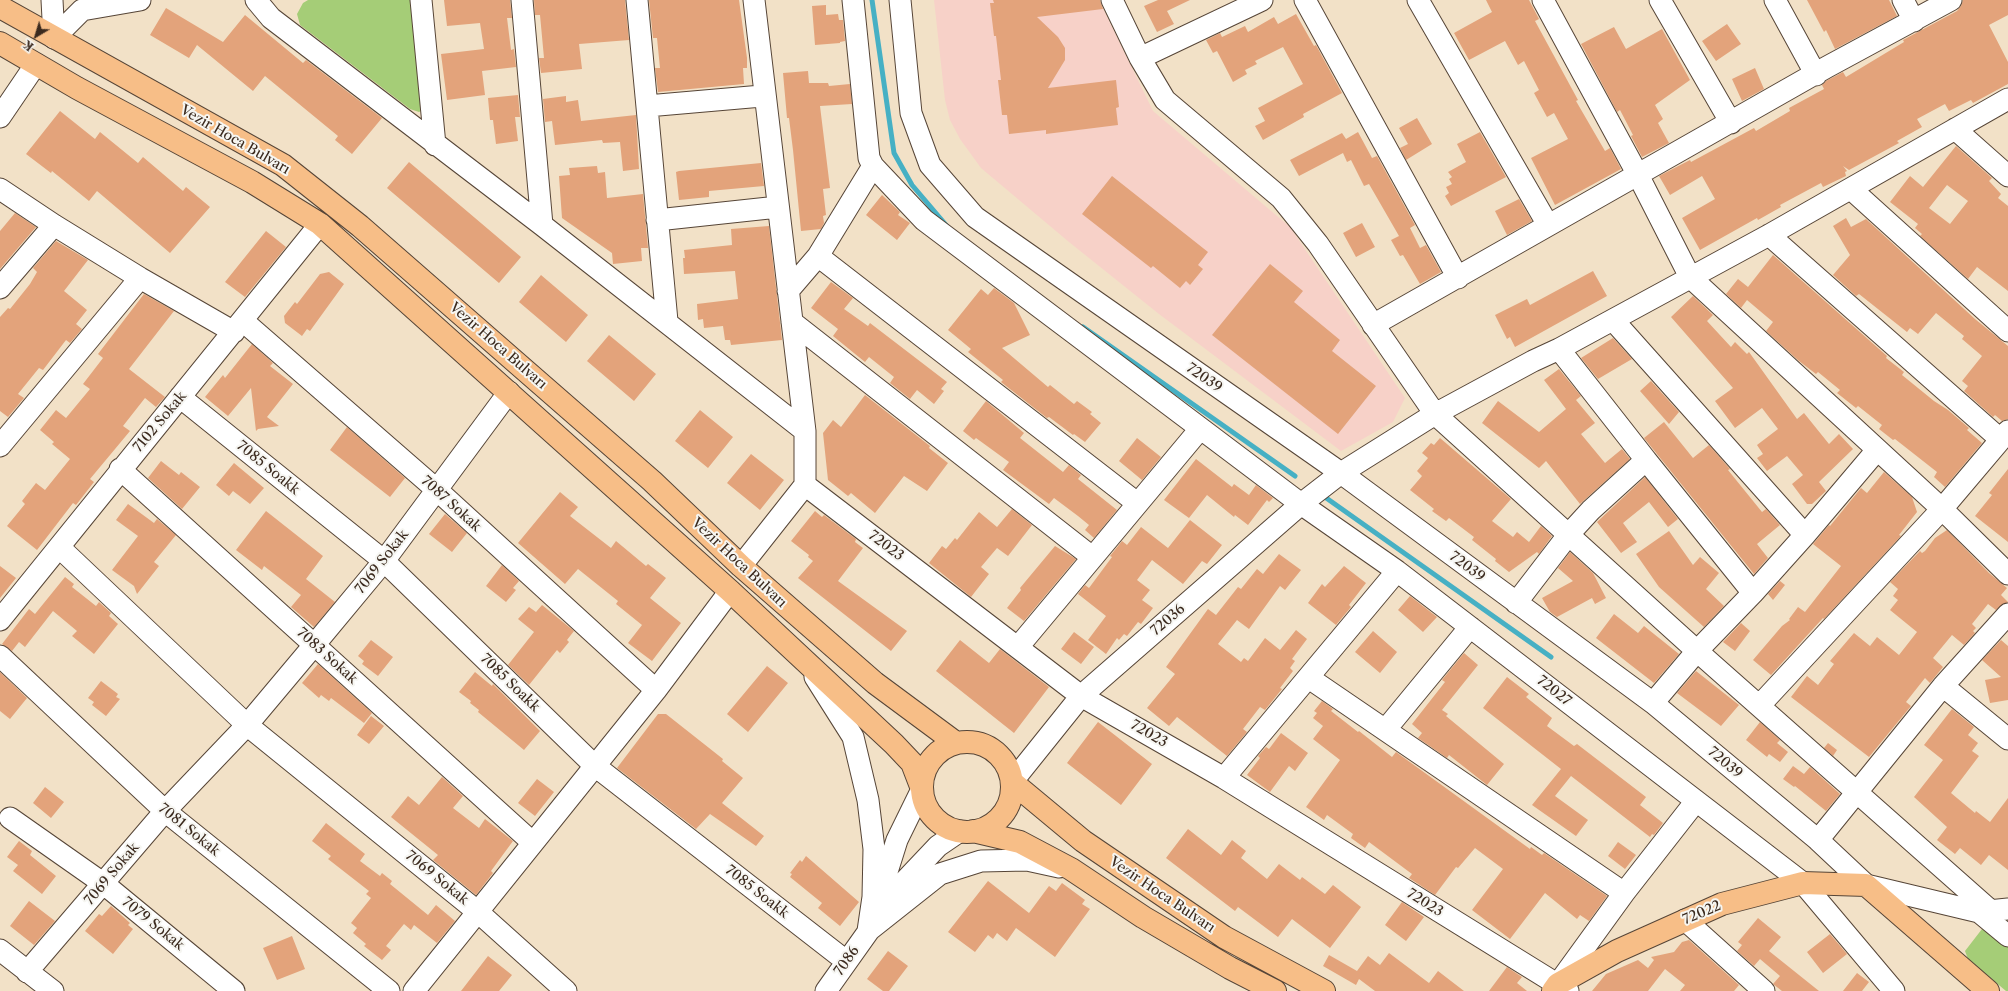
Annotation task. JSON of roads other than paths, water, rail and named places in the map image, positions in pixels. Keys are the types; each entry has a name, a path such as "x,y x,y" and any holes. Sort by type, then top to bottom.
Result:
{"main road":[{"name":"Vezir Hoca Bulvarı","path":"0,7 283,165 360,226 523,368 652,481 741,566 875,683 956,743"},
{"name":"Vezir Hoca Bulvarı","path":"0,43 252,182 320,224 730,591 894,744 912,763 922,789"},
{"path":"971,742 986,746 999,754 1008,767 1012,782 1011,796 1006,809 998,820 986,827 966,831 946,827 934,817 926,804 922,789 924,774 930,760 942,749 956,743 971,742"},
{"name":"Vezir Hoca Bulvarı","path":"1012,782 1083,841 1224,937 1324,991"},
{"name":"Vezir Hoca Bulvarı","path":"966,831 1020,842 1071,869 1150,920 1230,968 1275,991"},
{"name":"72022","path":"1560,989 1617,951 1722,904 1803,883 1866,885"},
{"name":"72039","path":"1866,885 1988,991"}],"street":[{"path":"52,0 54,38"},
{"path":"54,38 82,10 140,0"},
{"path":"256,0 271,18 667,321 805,431"},
{"path":"421,0 435,144"},
{"path":"522,0 542,225"},
{"path":"637,0 667,321"},
{"path":"741,566 805,485 805,431 754,0"},
{"path":"788,291 818,256 873,166 869,158 853,0"},
{"name":"72039","path":"900,0 911,114 930,165 974,217 1341,473 1653,704 1818,840 1866,885"},
{"path":"1112,0 1140,58 1165,100 1281,198 1318,244 1435,414 1697,651 1993,911 2008,936"},
{"path":"1140,58 1262,0"},
{"path":"1305,0 1458,278"},
{"path":"1418,0 1548,225"},
{"path":"1543,0 1638,175 1690,277 1942,509 2008,574"},
{"path":"1660,0 1731,123"},
{"path":"1775,0 1816,75"},
{"path":"1903,0 1914,20"},
{"path":"1373,325 1458,278 1548,225 1951,0"},
{"path":"0,117 36,64"},
{"path":"647,106 762,96"},
{"name":"72036","path":"1012,782 1081,696 1301,504 1341,473 1435,414 1533,361 1559,349 1769,235 2008,99"},
{"path":"1955,129 2008,176"},
{"name":"72027","path":"873,166 924,220 1301,504 1397,571 1803,883 1888,989"},
{"name":"7087 Sokak","path":"0,189 54,226 140,278 239,327 437,490 656,690"},
{"path":"1851,189 2008,331"},
{"path":"657,220 778,207"},
{"name":"7102 Sokak","path":"0,620 60,548 120,469 239,327 320,224"},
{"path":"0,288 54,226"},
{"path":"1760,705 1942,509 2004,435 1769,235"},
{"path":"818,256 1137,503"},
{"path":"0,446 140,278"},
{"path":"1613,320 1805,535"},
{"path":"792,322 1092,558"},
{"path":"1559,349 1753,593"},
{"name":"7069 Sokak","path":"28,972 165,811 247,725 384,561 509,392"},
{"name":"7085 Soakk","path":"180,397 384,561 595,766 846,961"},
{"path":"1018,647 1200,428"},
{"path":"1653,704 1697,651 1753,593 1805,535 1877,450"},
{"path":"1516,603 1569,534 1591,510 1646,460"},
{"name":"7083 Sokak","path":"120,469 533,843"},
{"name":"72023","path":"805,485 1081,696 1224,778 1560,989"},
{"name":"7069 Sokak","path":"60,548 247,725 478,912 566,991"},
{"path":"1224,778 1397,571"},
{"path":"414,991 656,690 730,591"},
{"path":"1818,840 1943,686 2008,614"},
{"path":"1386,729 1470,627"},
{"name":"7081 Sokak","path":"0,656 165,811 389,991"},
{"path":"804,660 853,737 868,800 874,849 873,897 868,930"},
{"path":"1309,678 1386,729 1624,893"},
{"path":"1943,686 2008,739"},
{"path":"868,930 897,840 922,789"},
{"path":"1560,989 1624,893 1696,801"},
{"name":"7079 Sokak","path":"10,818 104,884 234,991"},
{"name":"7086","path":"826,991 902,884 938,846 966,831"},
{"path":"868,930 940,874 981,861 1027,860 1071,869"},
{"path":"1866,885 1993,911"},
{"path":"1685,920 1764,991"},
{"path":"0,950 53,991"}],"waterway":[{"path":"872,0 894,153 912,185 946,225"},
{"path":"1083,327 1295,476"},
{"path":"1322,495 1551,657"}]}
